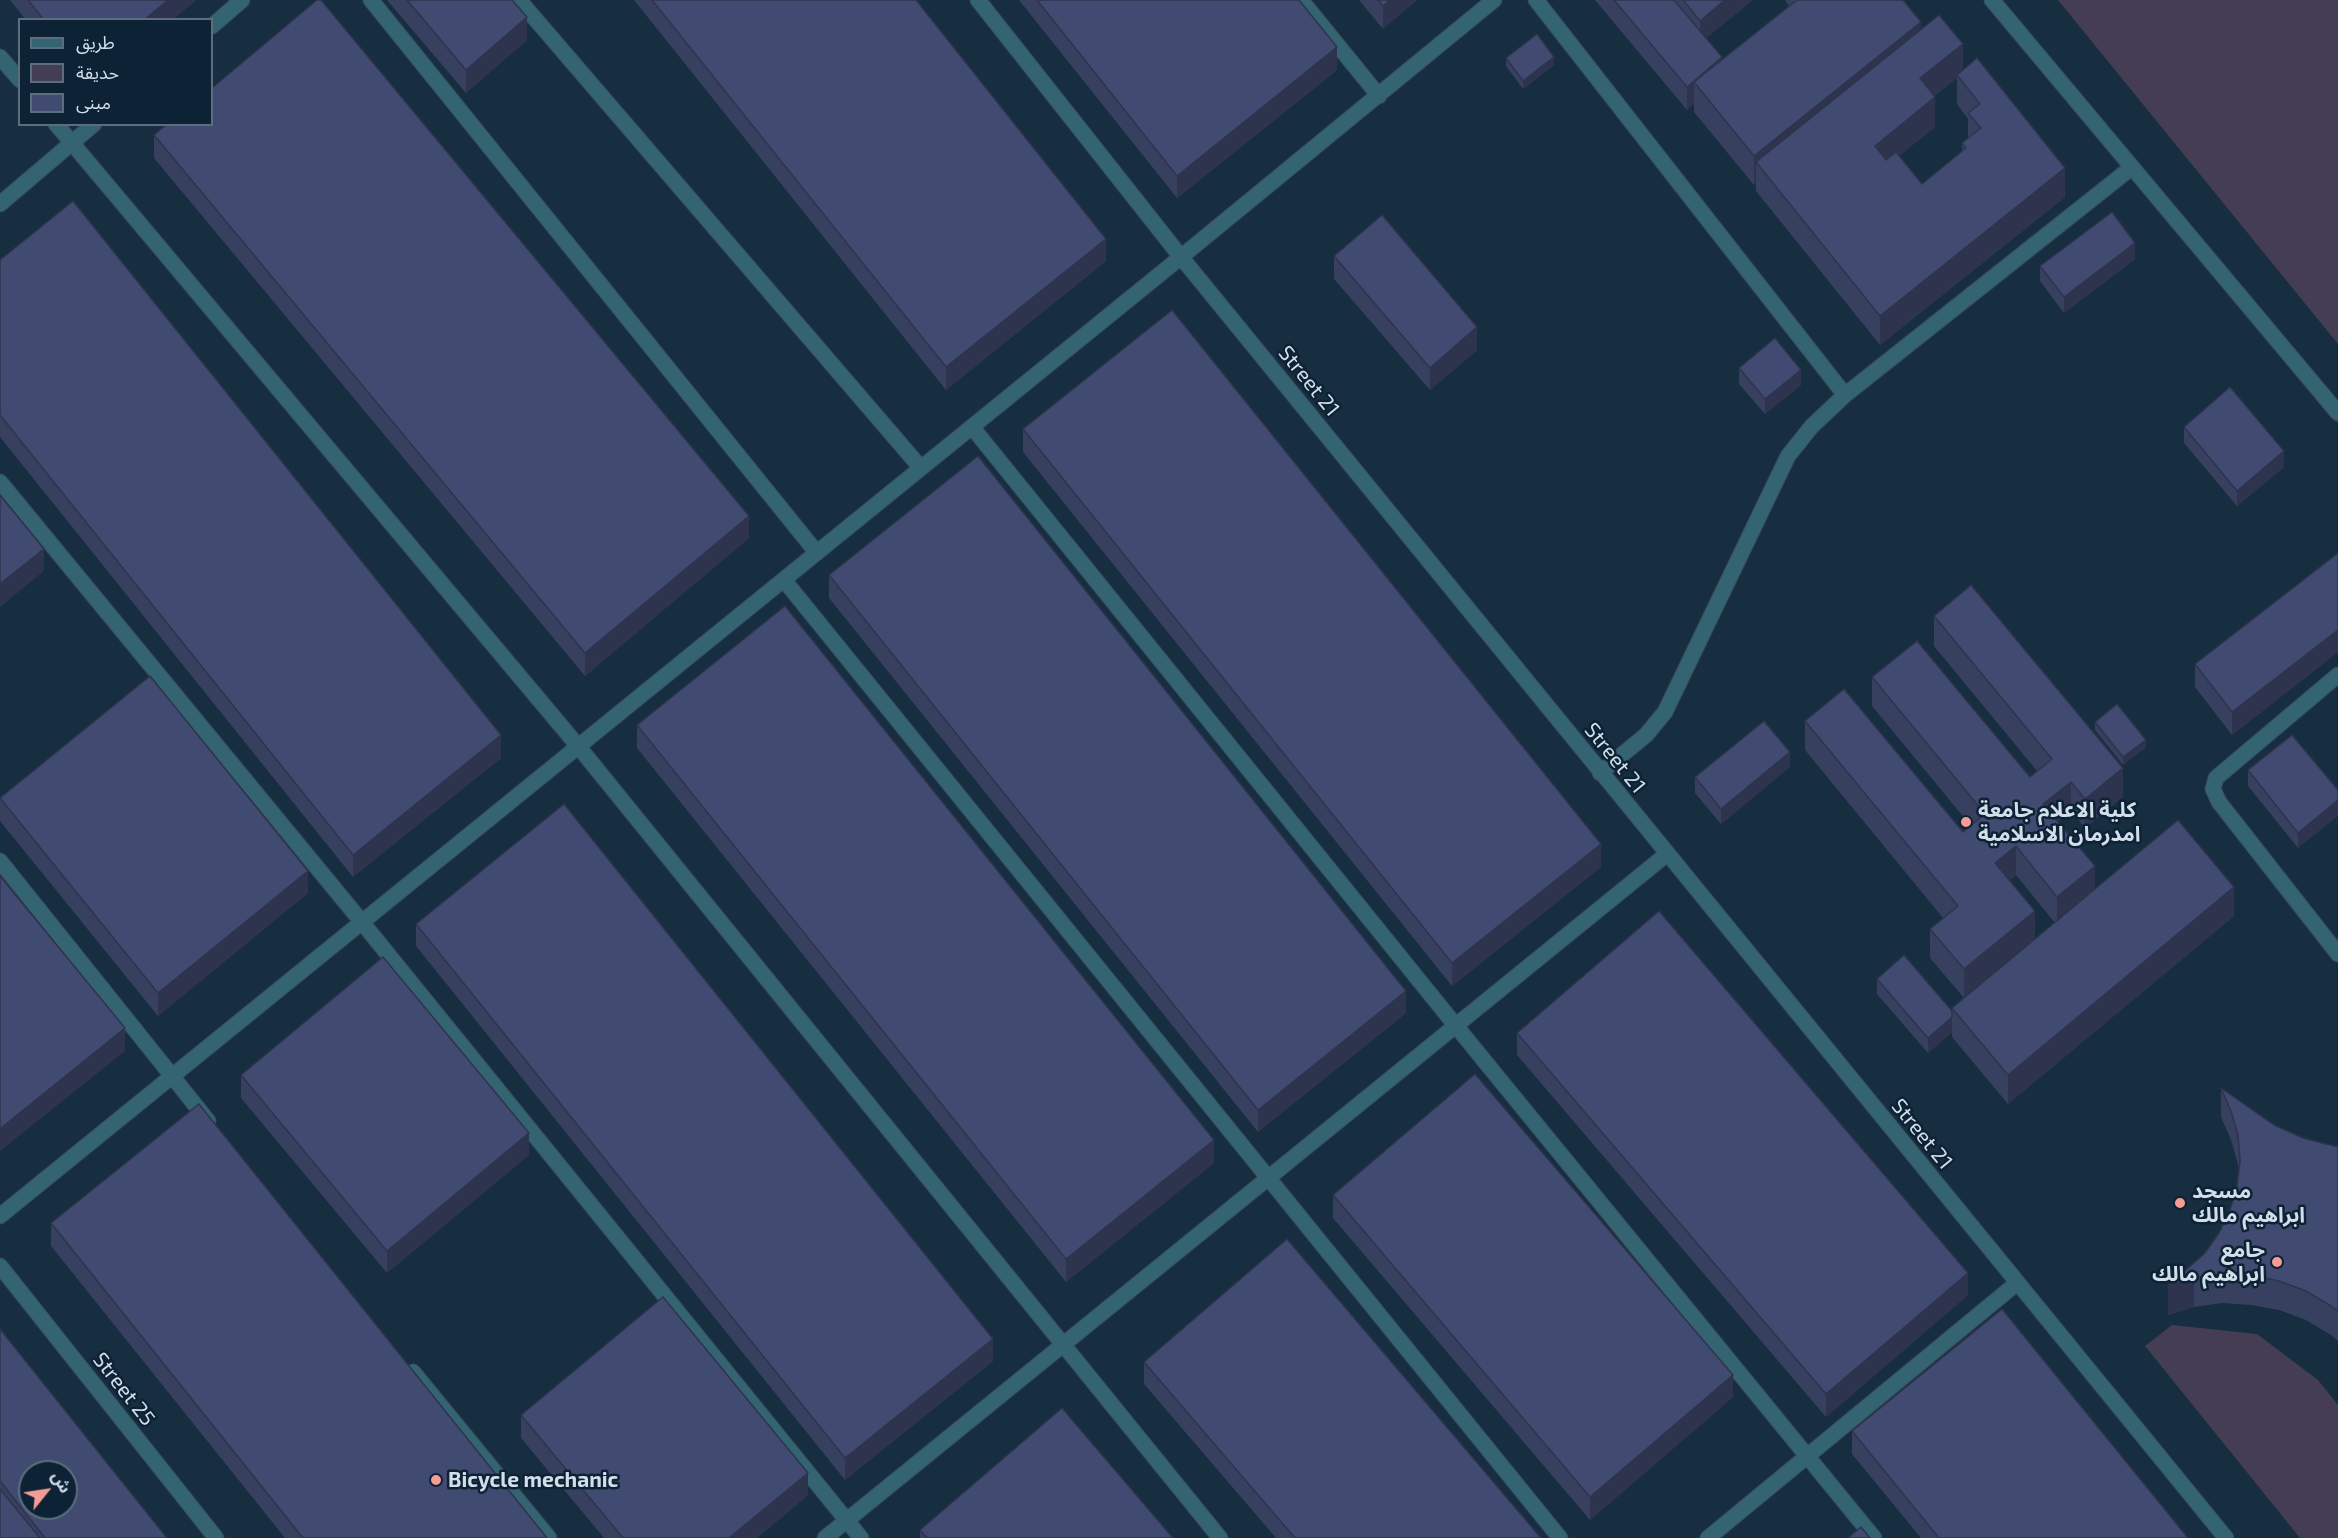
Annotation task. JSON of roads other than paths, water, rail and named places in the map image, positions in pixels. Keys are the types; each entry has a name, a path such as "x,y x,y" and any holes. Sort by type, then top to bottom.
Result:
{"street":[{"path":"213,25 242,0"},
{"path":"370,0 817,553"},
{"path":"519,0 921,468"},
{"name":"Street 21","path":"978,0 1182,257 1600,773 2226,1538"},
{"path":"1301,0 1379,96"},
{"path":"0,1216 1182,257 1494,0"},
{"path":"1536,0 1845,395"},
{"path":"1992,0 2338,413"},
{"path":"0,57 18,78"},
{"path":"58,126 578,747 1220,1538"},
{"path":"0,204 92,126"},
{"path":"1600,773 1646,735 1665,712 1788,456 1812,426 1845,395 2131,168"},
{"path":"972,427 1874,1538"},
{"path":"0,482 361,921 861,1538"},
{"path":"784,580 1560,1538"},
{"path":"2338,675 2216,778 2213,789 2219,802 2338,954"},
{"path":"825,1538 1064,1346 1666,854"},
{"path":"0,861 217,1132"},
{"name":"Street 25","path":"0,1266 216,1538"},
{"path":"1708,1538 2017,1283"},
{"path":"406,1363 549,1538"}],"place":[{"name":"كلية الاعلام جامعة امدرمان الاسلامية","path":"1966,822"},
{"name":"مسجد ابراهيم مالك","path":"2180,1203"},
{"name":"جامع ابراهيم مالك","path":"2277,1262"},
{"name":"Bicycle mechanic","path":"436,1480"}]}
